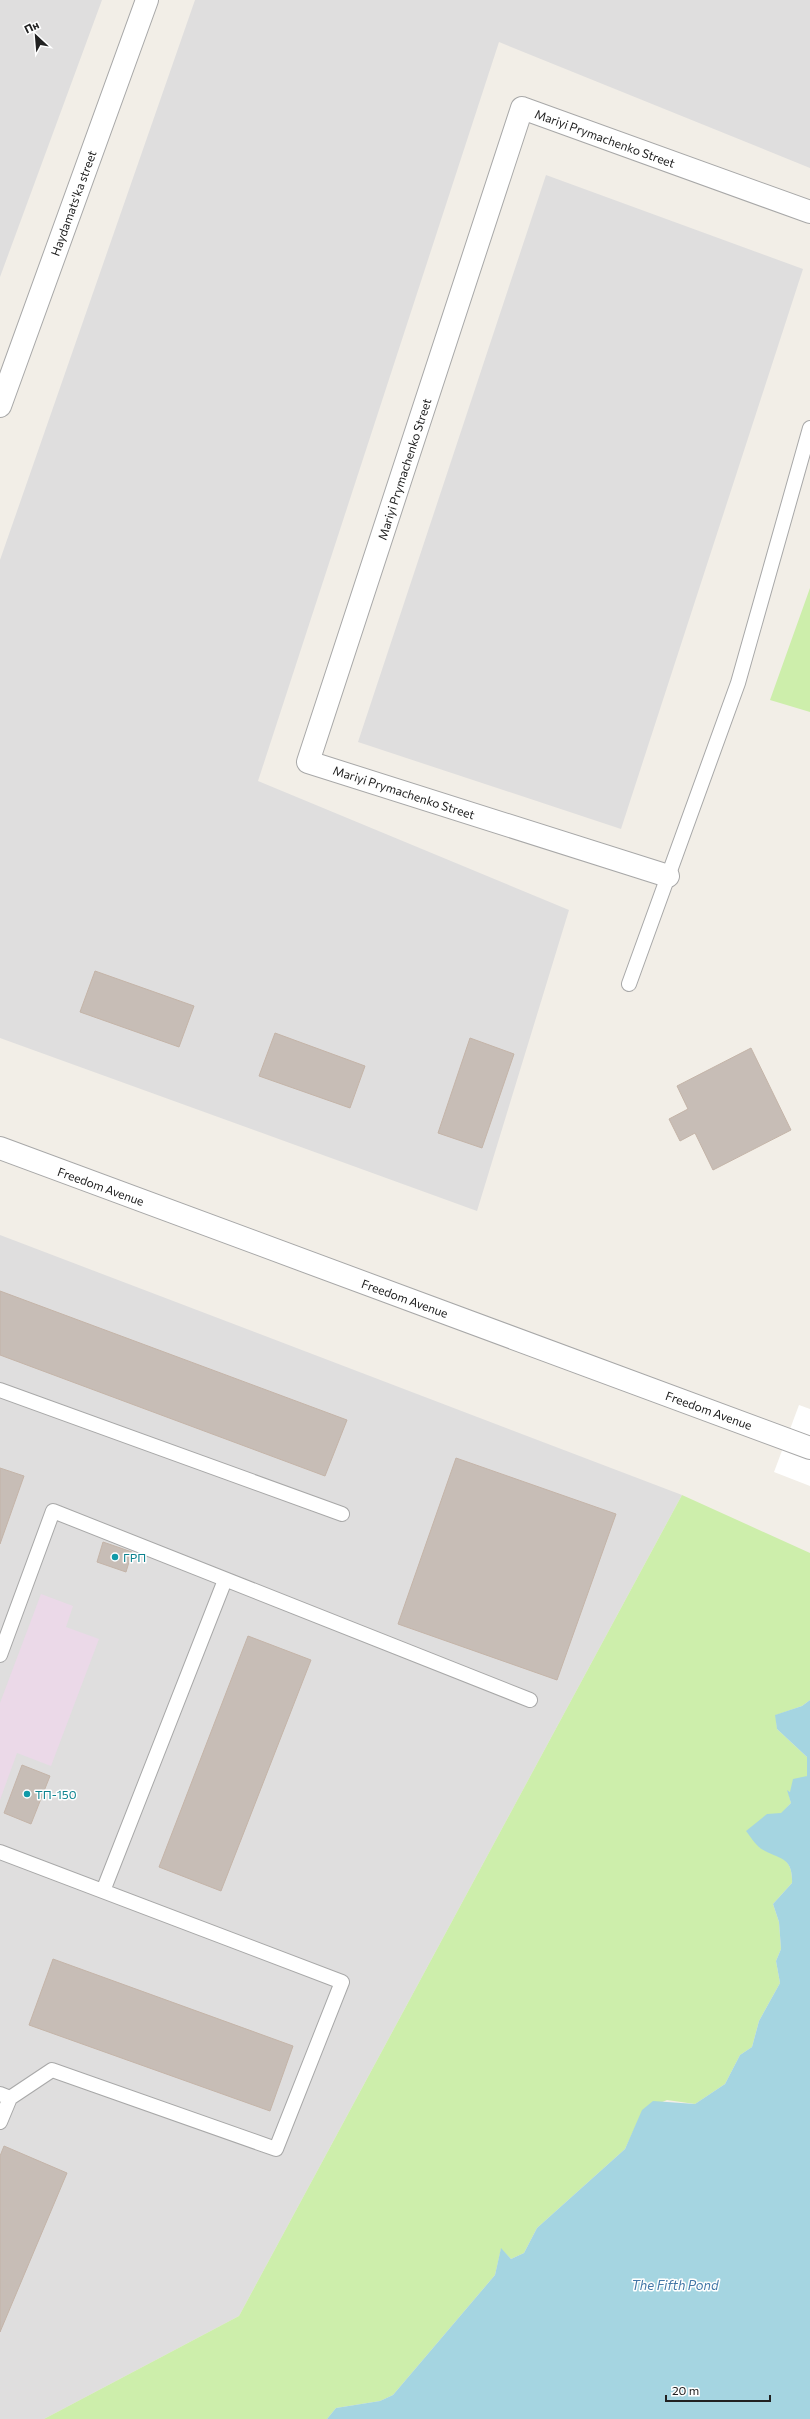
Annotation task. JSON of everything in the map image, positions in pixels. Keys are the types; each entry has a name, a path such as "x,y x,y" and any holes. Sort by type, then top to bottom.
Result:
{"street":[{"name":"Haydamats'ka street","path":"0,406 147,0"},
{"name":"Mariyi Prymachenko Street","path":"668,876 308,762 522,108 810,212"},
{"name":"Freedom Avenue","path":"0,1148 810,1448"}],"lane":[{"path":"629,984 738,683 810,428"},
{"path":"0,1390 342,1514"},
{"path":"0,1655 53,1511 530,1700"},
{"path":"103,1891 225,1580"},
{"path":"0,1852 342,1982 276,2149 52,2070 5,2096 0,2122"}],"shaded area":[{"path":"0,0 102,0 0,277"},
{"path":"195,0 810,0 810,168 499,42 258,781 569,910 477,1211 0,1038 0,560"},
{"path":"546,175 803,269 621,829 358,742"},
{"path":"0,1235 682,1495 239,2316 44,2419 0,2419"},
{"path":"41,1594 73,1606 66,1627 99,1639 51,1766 17,1753 0,1800 0,1703"}],"green space":[{"path":"810,588 810,712 770,700"},
{"path":"682,1495 810,1553 810,1700 802,1706 776,1715 777,1729 807,1757 807,1776 790,1792 788,1791 791,1803 781,1814 767,1814 759,1847 779,1856 788,1863 792,1874 792,1883 773,1904 779,1922 781,1949 776,1961 780,1983 759,2021 752,2047 740,2055 725,2084 695,2104 667,2100 643,2110 625,2149 537,2228 524,2253 511,2259 501,2249 495,2275 393,2395 380,2401 336,2408 327,2419 44,2419 239,2316"}],"water":[{"name":"The Fifth Pond","path":"810,1700 810,2419 327,2419 336,2408 380,2401 393,2395 495,2275 501,2248 511,2259 524,2253 537,2228 625,2149 642,2110 653,2101 695,2104 725,2084 740,2055 752,2047 759,2021 780,1983 776,1961 781,1949 779,1922 773,1904 792,1883 792,1874 787,1863 760,1848 746,1831 767,1814 781,1813 791,1803 787,1790 790,1792 793,1779 807,1776 807,1757 777,1729 775,1715 802,1706"}],"pier":[{"path":"799,1405 810,1409 810,1486 774,1472"}],"building":[{"path":"95,971 194,1006 179,1047 80,1012"},
{"path":"275,1033 365,1066 350,1108 259,1076"},
{"path":"470,1038 514,1054 482,1148 438,1133"},
{"path":"751,1048 791,1130 713,1170 695,1133 680,1141 669,1119 688,1109 677,1086"},
{"path":"0,1291 347,1420 325,1476 0,1355"},
{"path":"456,1458 616,1514 557,1680 398,1624"},
{"path":"0,1468 24,1476 0,1544"},
{"name":"ГРП","path":"103,1542 132,1552 126,1572 97,1562"},
{"path":"248,1636 311,1660 221,1891 159,1867"},
{"name":"ТП-150","path":"22,1765 50,1776 31,1824 4,1813"},
{"path":"53,1959 293,2046 270,2111 29,2025"},
{"path":"4,2146 67,2173 0,2332 0,2156"}],"place":[{"name":"ГРП","path":"115,1557"},
{"name":"ТП-150","path":"27,1794"}]}
